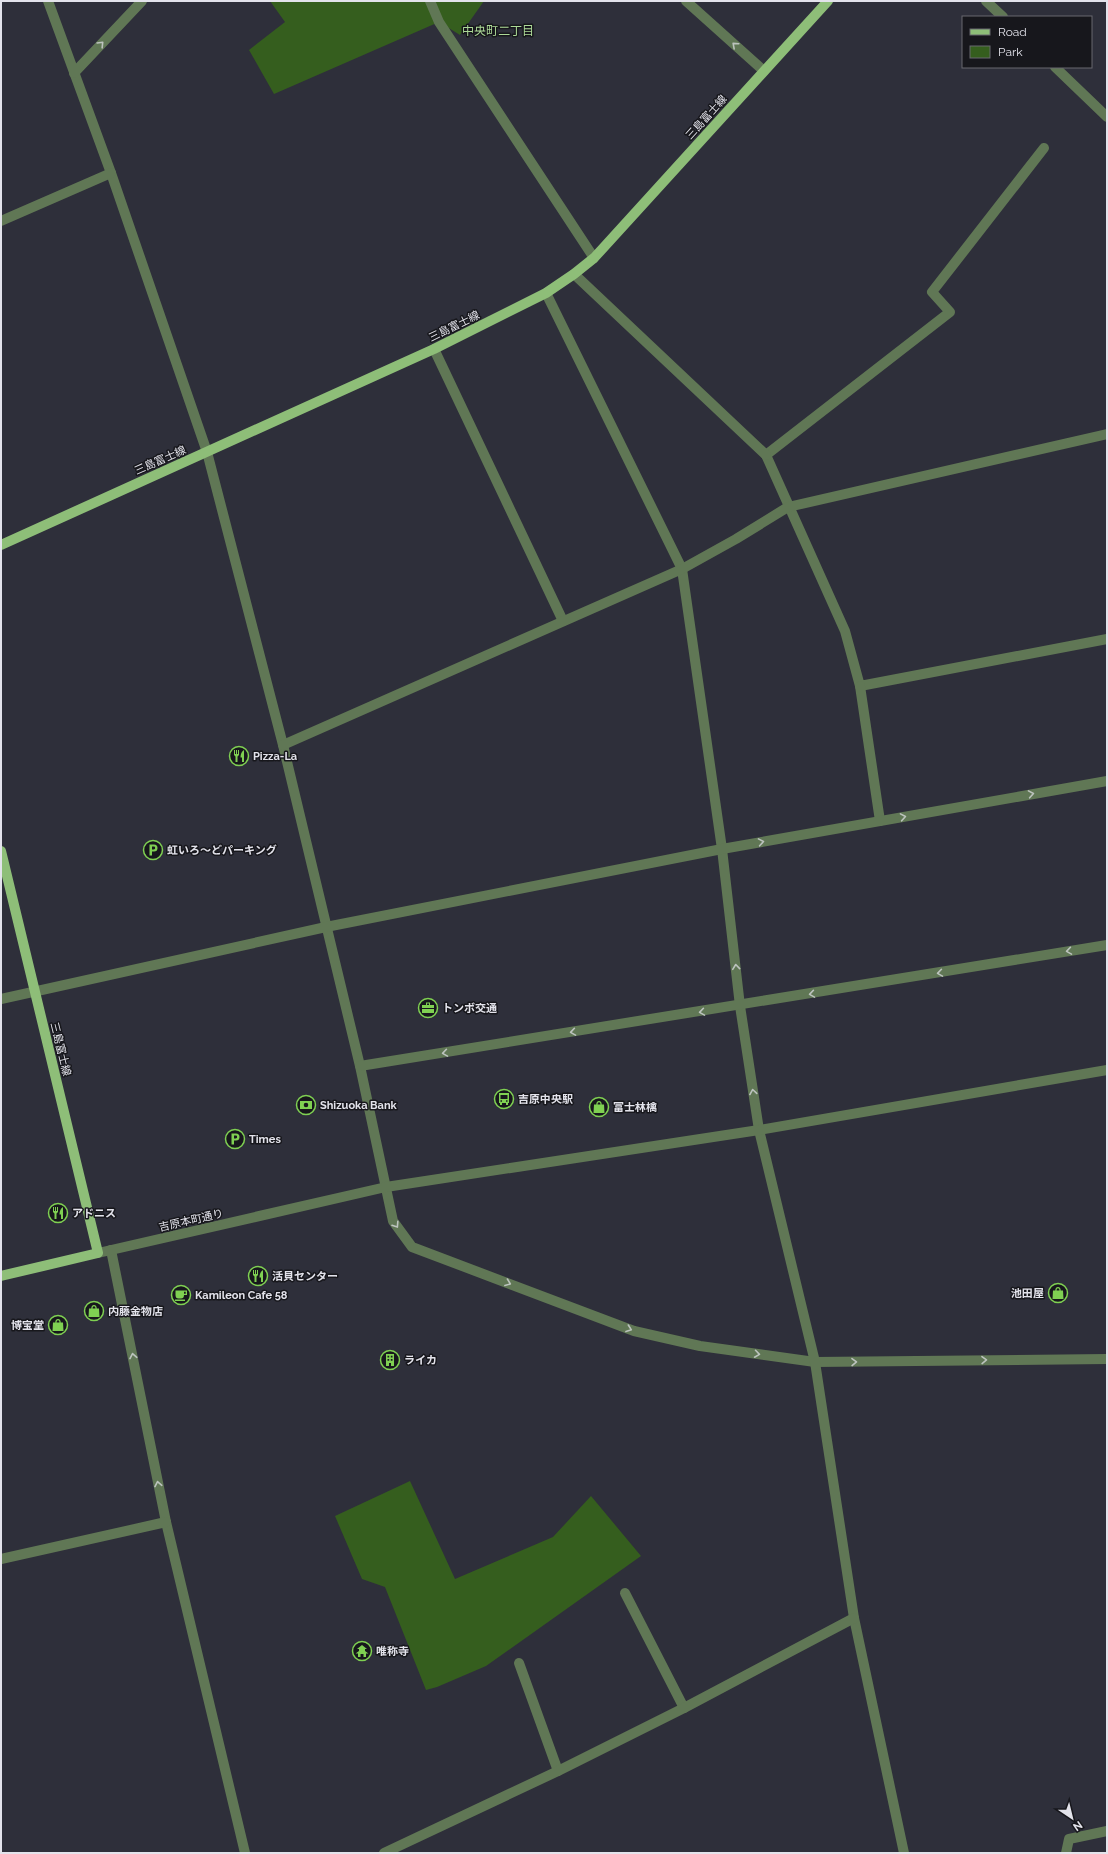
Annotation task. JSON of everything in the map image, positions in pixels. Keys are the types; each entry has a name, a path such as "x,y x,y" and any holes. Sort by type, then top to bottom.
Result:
{"main road":[{"name":"三島富士線","path":"1,545 434,349 546,293 594,258 828,1"},
{"name":"三島富士線","path":"1,851 98,1253"},
{"name":"吉原本町通り","path":"1,1276 98,1253"}],"street":[{"path":"48,1 111,173 207,452 283,745 360,1066 393,1221 412,1247 634,1331 700,1346 815,1362 1107,1359"},
{"path":"74,73 142,1"},
{"path":"430,1 439,22 594,258"},
{"path":"686,1 764,71"},
{"path":"986,1 1002,16"},
{"path":"1056,68 1107,117"},
{"path":"766,455 950,312 932,292 1044,148"},
{"path":"1,221 111,173"},
{"path":"574,274 766,455 788,507 846,631 860,686 880,821"},
{"path":"546,293 682,569 722,849 740,1006 759,1130 815,1362 854,1618 904,1853"},
{"path":"434,349 563,621"},
{"path":"283,745 682,569 736,539 788,507 1107,434"},
{"path":"860,686 1107,639"},
{"path":"1,999 326,927 722,849 1107,781"},
{"path":"360,1066 740,1006 1107,945"},
{"name":"吉原本町通り","path":"98,1253 386,1188 759,1130 1107,1070"},
{"path":"111,1250 166,1522 245,1853"},
{"path":"1,1559 166,1522"},
{"path":"625,1593 684,1708"},
{"path":"384,1853 558,1771 684,1708 854,1618"},
{"path":"519,1663 558,1771"},
{"path":"1066,1853 1069,1839 1107,1831"}],"green space":[{"path":"270,1 484,1 460,35 439,22 274,94 249,50 285,22"},
{"path":"410,1481 455,1579 553,1537 591,1496 641,1556 486,1666 437,1687 426,1690 385,1587 362,1579 335,1516"}],"place":[{"name":"Pizza-La","path":"239,756"},
{"name":"虹いろ～どパーキング","path":"153,850"},
{"name":"トンボ交通","path":"428,1008"},
{"name":"吉原中央駅","path":"504,1099"},
{"name":"Shizuoka Bank","path":"306,1105"},
{"name":"富士林檎","path":"599,1107"},
{"name":"Times","path":"235,1139"},
{"name":"アドニス","path":"58,1213"},
{"name":"活貝センター","path":"258,1276"},
{"name":"池田屋","path":"1058,1293"},
{"name":"Kamileon Cafe 58","path":"181,1295"},
{"name":"内藤金物店","path":"94,1311"},
{"name":"博宝堂","path":"58,1325"},
{"name":"ライカ","path":"390,1360"},
{"name":"唯称寺","path":"362,1651"}],"district":[{"name":"中央町二丁目","path":"498,31"}]}
